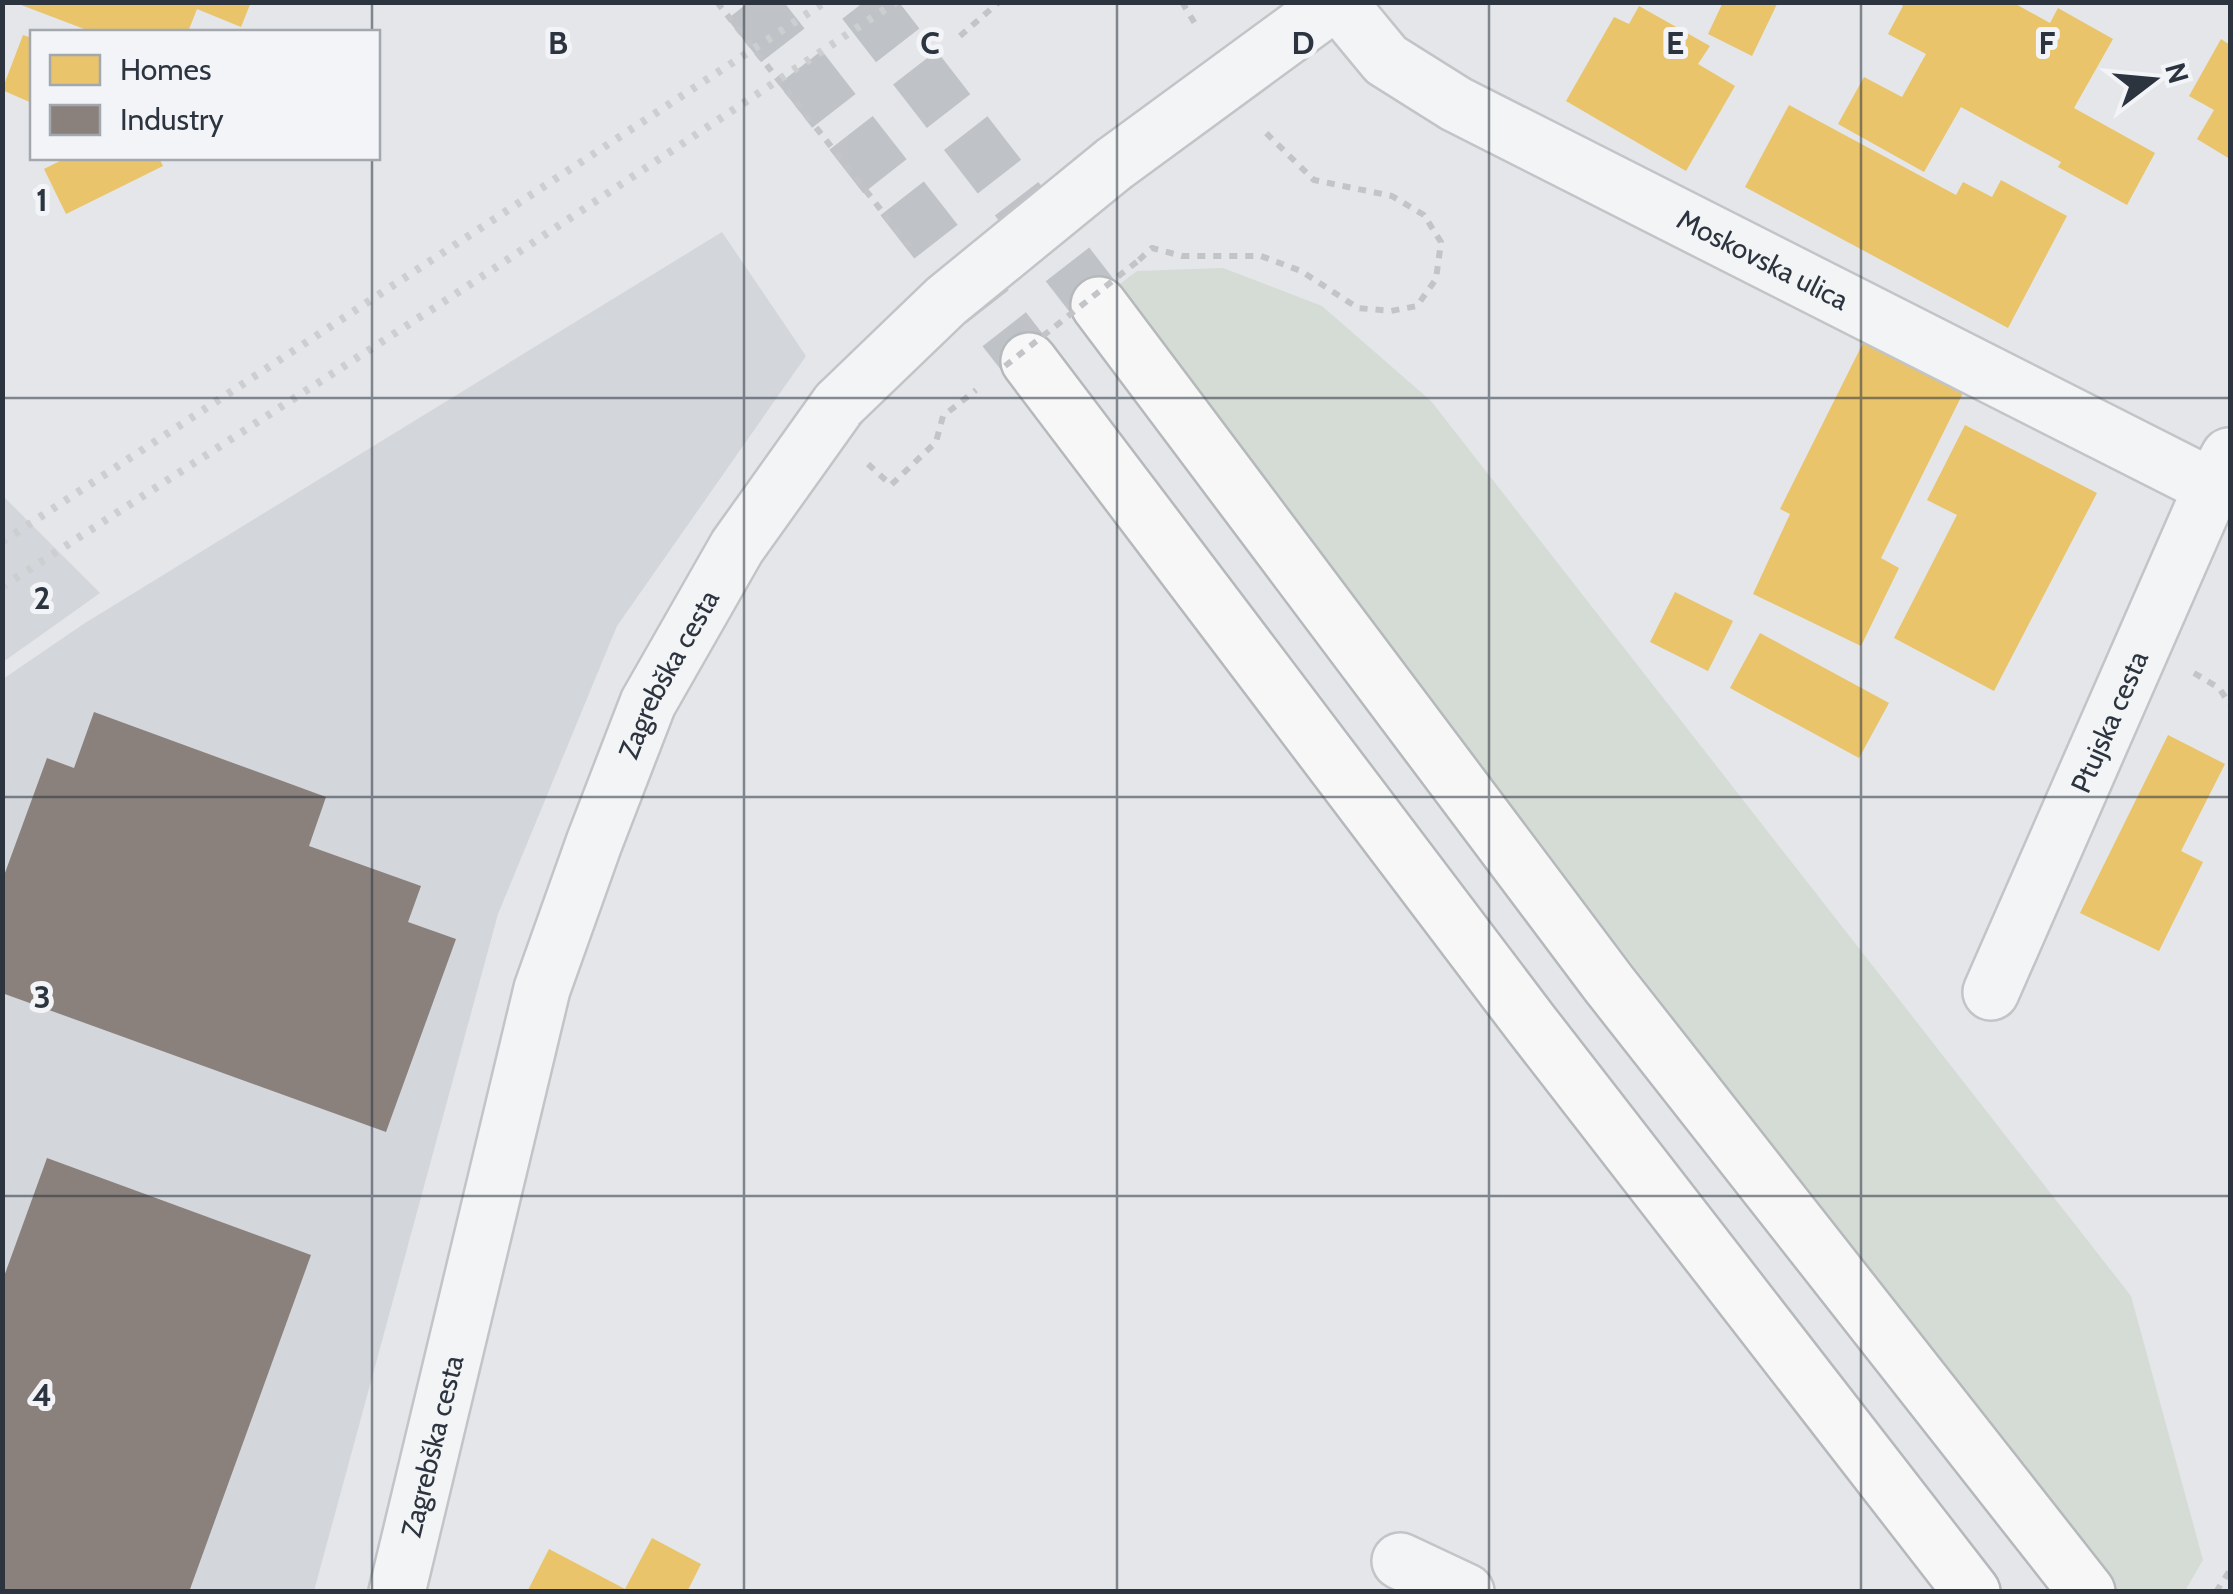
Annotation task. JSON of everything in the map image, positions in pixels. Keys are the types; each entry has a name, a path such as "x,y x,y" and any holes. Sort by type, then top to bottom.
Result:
{"highway":[{"path":"1099,305 1609,984 2087,1592"},
{"path":"1005,364 1532,1024 1972,1592"}],"street":[{"name":"Zagrebška cesta","path":"397,1592 542,989 648,703 737,546 839,404 946,301 1114,164 1336,2"},
{"name":"Moskovska ulica","path":"1336,2 1386,60 1456,104 2221,470"},
{"name":"Ptujska cesta","path":"1991,992 2221,470"},
{"path":"1400,1561 1466,1592"}],"path":[{"path":"717,2 923,262"},
{"path":"960,36 999,2"},
{"path":"1182,2 1205,41"},
{"path":"1005,364 1152,248 1182,256 1261,256 1302,270 1358,308 1391,311 1417,306 1436,279 1441,242 1424,215 1392,196 1314,180 1254,122"},
{"path":"866,463 892,485 936,442 943,416 980,386"},
{"path":"2216,1592 2230,1570"}],"shaded area":[{"path":"722,232 806,356 617,626 498,914 314,1591 3,1592 3,679 85,623"},
{"path":"1223,268 1322,306 1431,401 2131,1296 2203,1560 2185,1591 2116,1591 1112,290 1137,271"},
{"path":"2,495 100,593 3,662 2,662"}],"building: Homes":[{"path":"251,2 241,27 197,9 189,30 87,30 16,3"},
{"path":"1723,2 1778,2 1752,56 1708,34"},
{"path":"1897,2 2012,2 2050,23 2058,8 2113,39 2074,108 2155,153 2127,205 2058,167 2061,162 1961,107 1924,172 1838,124 1864,77 1902,97 1926,54 1888,34 1903,6"},
{"path":"1639,6 1710,46 1698,64 1735,86 1686,171 1566,101 1614,17 1629,24"},
{"path":"23,35 30,37 30,102 2,90"},
{"path":"2221,39 2230,45 2230,159 2197,139 2214,110 2189,96"},
{"path":"1789,105 1956,195 1963,182 1992,197 2001,180 2067,216 2008,328 1745,187"},
{"path":"62,160 160,160 163,166 66,214 44,169"},
{"path":"1865,339 1965,389 1881,558 1899,568 1861,646 1753,594 1790,514 1780,509"},
{"path":"1965,425 2097,493 1994,691 1894,638 1957,515 1927,500"},
{"path":"1675,592 1733,621 1708,671 1650,642"},
{"path":"1760,633 1889,703 1859,758 1730,688"},
{"path":"2168,735 2225,764 2181,851 2203,862 2159,951 2080,913"},
{"path":"652,1538 701,1564 687,1592 527,1592 549,1549 625,1589"}],"building: Industry":[{"path":"94,712 326,797 309,846 421,886 408,922 456,939 386,1132 2,993 2,881 47,758 74,768"},
{"path":"47,1158 311,1255 189,1592 2,1592 2,1282"}],"tunnel":[{"path":"749,2 1029,361"},
{"path":"864,2 1099,305"}],"railway":[{"path":"2,542 825,2"},
{"path":"2,587 451,297 896,2"}]}
